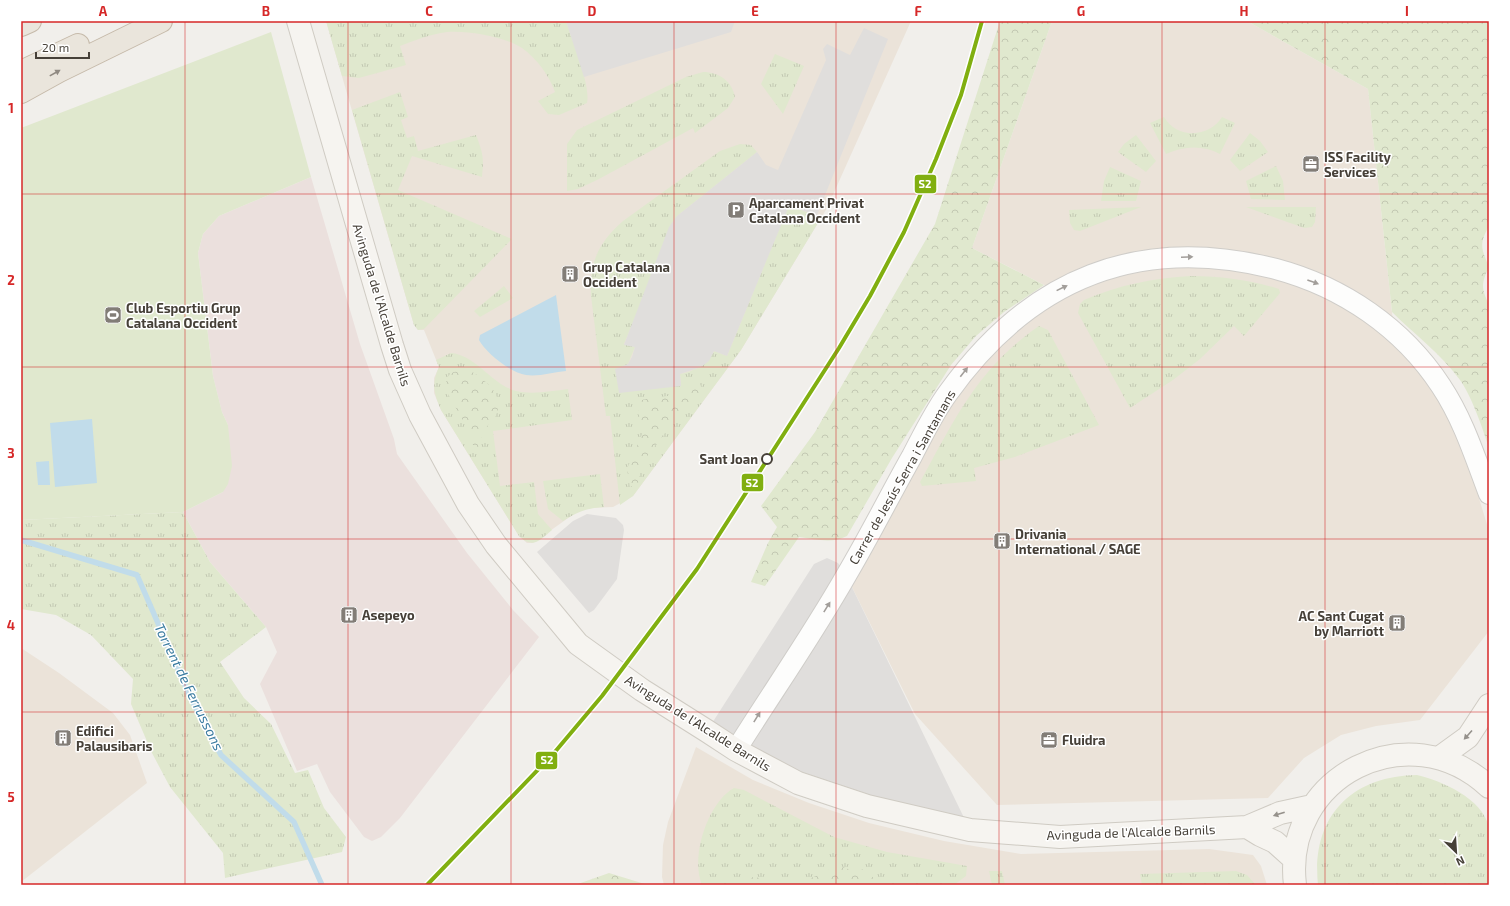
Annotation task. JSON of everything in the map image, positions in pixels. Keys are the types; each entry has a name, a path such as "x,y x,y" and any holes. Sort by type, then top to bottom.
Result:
{"highway":[{"path":"21,25 30,21"},
{"path":"21,72 131,21"},
{"path":"21,92 59,71 160,21"}],"street":[{"name":"Avinguda de l'Alcalde Barnils","path":"298,21 392,345 407,388 448,470 468,504 496,545 578,644 642,690 736,750 798,783 868,806 970,830 1060,837 1247,827 1280,813 1312,806"},
{"name":"Carrer de Jesús Serra i Santamans","path":"736,750 846,575 947,394 977,356 1004,329 1048,295 1086,276 1127,263 1158,258 1193,256 1254,264 1284,271 1331,288 1381,320 1425,365 1442,387 1470,442 1489,494"},
{"path":"1439,758 1468,737 1489,705"},
{"path":"1295,885 1294,859 1300,831 1312,806 1336,780 1367,762 1401,754 1422,755 1439,758 1462,767 1489,787"},
{"path":"1247,827 1275,842 1294,859"}],"shaded area":[{"path":"326,21 911,21 827,208 741,350 633,496 613,507 588,508 578,511 533,543 527,543 519,536 441,410 434,393 434,378 439,367 424,330 418,330 414,325"},
{"path":"566,21 735,21 731,32 584,77"},
{"path":"1052,21 1247,21 1368,89 1395,340 1436,389 1463,446 1489,531 1489,631 1420,720 1376,726 1341,735 1304,758 1268,798 997,805 915,714 846,575 947,394 1056,291 972,248"},
{"name":"Aparcament Privat Catalana Occident","path":"864,28 888,39 817,215 789,206 727,356 714,351 709,361 701,367 680,374 681,386 619,393 615,369 628,364 632,357 635,347 624,345 669,227 677,216 757,152 766,165 778,170 826,60 823,49 827,44 850,55"},
{"path":"311,177 360,344 394,439 397,454 467,553 513,610 539,637 400,818 381,837 372,841 364,837 330,792 317,764 297,771 260,684 277,652 266,627 210,562 183,512 223,492 228,425 222,412 213,376 198,253 203,234 219,216"},
{"path":"587,514 616,518 623,525 624,530 617,579 594,610 589,613 537,552 573,521"},
{"path":"827,558 838,563 846,575 970,830 867,806 707,731 814,564"},
{"path":"21,648 59,673 113,713 130,735 147,783 21,882"},
{"path":"696,747 753,780 809,803 869,823 944,841 1021,854 1209,849 1253,855 1261,866 1267,885 664,885 662,877 663,845 668,822"}],"green space":[{"path":"326,21 566,21 584,74 587,103 559,115 548,114 538,101 555,92 546,74 533,57 515,44 475,33 447,32 435,34 400,46 406,65 359,78 342,76"},
{"path":"1000,21 1052,21 972,248 1044,285 1004,312 976,336 951,365 892,458 847,536 835,540 817,540 799,537 765,586 751,582 768,543 777,527 761,506 815,432 935,224"},
{"path":"1247,21 1489,21 1489,226 1482,242 1482,246 1489,267 1484,278 1483,290 1489,305 1489,448 1472,403 1460,380 1436,353 1392,312 1368,89"},
{"name":"Club Esportiu Grup Catalana Occident","path":"271,32 311,177 219,216 203,234 198,253 213,376 222,412 228,425 232,466 228,484 223,492 183,512 21,520 21,128"},
{"path":"775,54 804,66 783,114 761,84"},
{"path":"703,72 709,72 724,78 731,86 735,97 728,108 695,133 693,128 599,179 578,189 567,191 567,144 577,130 686,77"},
{"path":"400,92 408,117 401,120 407,138 414,136 418,151 476,135 482,151 483,165 482,177 412,156 398,190 512,239 424,329 418,330 414,325 352,110"},
{"path":"1164,117 1177,129 1193,133 1209,129 1222,117 1235,123 1220,154 1206,149 1186,148 1166,154 1150,123"},
{"path":"1250,133 1260,141 1268,152 1240,171 1230,160"},
{"path":"1136,135 1156,161 1146,172 1118,152 1124,144"},
{"path":"740,144 751,145 757,152 677,216 624,344 635,347 628,364 622,367 681,385 680,374 691,371 705,363 714,351 727,356 789,205 821,218 741,350 633,496 620,505 610,416 606,416 591,296 592,273 597,254 607,237 623,221 720,151"},
{"path":"1276,166 1283,181 1285,200 1251,199 1246,181"},
{"path":"1110,167 1141,181 1136,201 1101,201 1104,181"},
{"path":"1141,207 1080,231 1074,230 1070,223 1069,210"},
{"path":"1246,207 1316,207 1315,222 1312,227 1304,228"},
{"path":"1191,276 1247,281 1279,289 1280,293 1244,336 1234,326 1200,359 1173,380 1130,408 1078,313 1080,304 1084,300 1123,286 1163,278"},
{"path":"504,286 513,298 480,317 474,311"},
{"path":"1039,326 1048,330 1099,425 1015,457 974,468 976,481 922,486 920,482 969,396 999,360 1018,342"},
{"path":"451,353 468,359 499,382 516,391 535,393 568,389 572,420 493,431 500,486 534,482 538,514 552,530 536,542 528,542 519,536 441,410 434,389 435,379 439,367 436,360"},
{"path":"466,368 479,376 491,387 498,400 496,415 484,430 478,448 473,445 465,424 448,394 446,379 451,373"},
{"path":"696,380 701,386 698,396 684,408 639,467 639,482 630,487 627,469 644,430 638,413 642,400 670,396 679,393"},
{"path":"600,474 604,507 582,511 563,521 548,509 543,481"},
{"path":"183,512 210,562 266,627 220,662 244,698 271,724 295,773 308,770 324,808 346,837 342,852 225,878 223,853 170,787 152,753 131,704 133,679 91,635 56,615 21,609 21,520"},
{"path":"1417,775 1449,786 1460,792 1478,807 1485,817 1490,832 1489,885 1318,885 1317,861 1321,840 1329,821 1340,805 1354,793 1372,783 1393,777"},
{"path":"734,788 744,790 834,837 887,852 967,866 966,876 954,885 702,885 698,860 704,831 709,817 716,805"},
{"path":"840,866 853,871 865,869 880,885 734,885 734,881 751,877 786,883 800,882"},
{"path":"989,871 1002,871 1005,885 992,885"},
{"path":"1236,871 1247,875 1256,885 1142,885 1140,874"},
{"path":"609,873 648,885 575,885"}],"water":[{"path":"556,295 566,371 526,375 513,371 500,362 482,345 479,340 480,335"},
{"path":"92,419 97,483 55,487 50,423"},
{"path":"49,461 50,485 38,485 36,462"}],"waterway":[{"name":"Torrent de Ferrussons","path":"21,540 137,575 191,699 221,755 294,822 322,885"}],"transit line":[{"name":"S2","path":"427,885 554,753 602,696 697,569 839,348 870,296 904,232 936,159 961,95 982,21"}],"place":[{"name":"ISS Facility Services","path":"1311,164"},
{"name":"Aparcament Privat Catalana Occident","path":"736,210"},
{"name":"Grup Catalana Occident","path":"570,274"},
{"name":"Club Esportiu Grup Catalana Occident","path":"113,315"},
{"name":"Sant Joan","path":"767,459"},
{"name":"Drivania International / SAGE","path":"1002,541"},
{"name":"Asepeyo","path":"349,615"},
{"name":"AC Sant Cugat by Marriott","path":"1397,623"},
{"name":"Edifici Palausibaris","path":"63,738"},
{"name":"Fluidra","path":"1049,740"}]}
